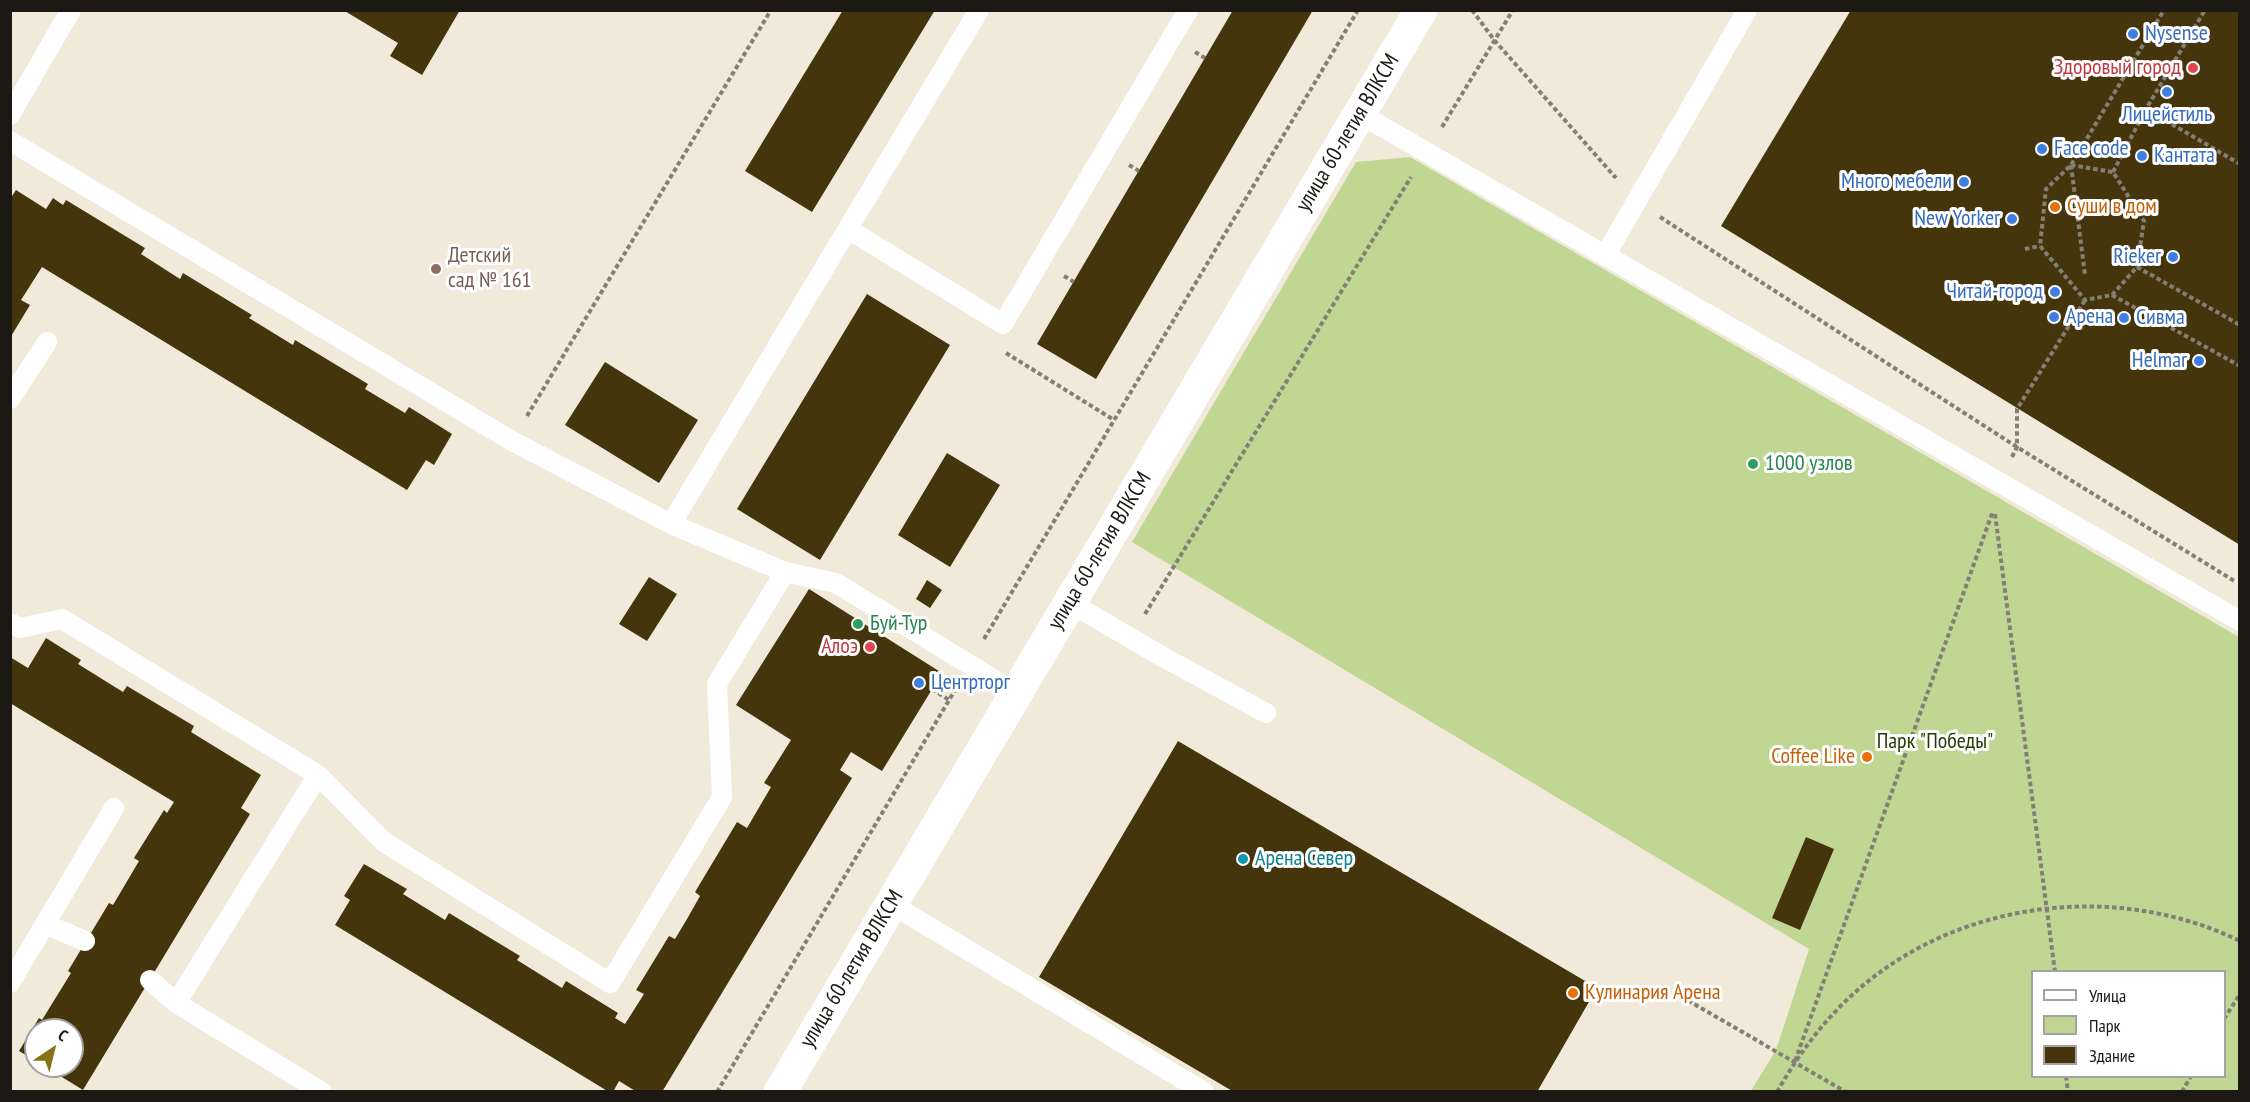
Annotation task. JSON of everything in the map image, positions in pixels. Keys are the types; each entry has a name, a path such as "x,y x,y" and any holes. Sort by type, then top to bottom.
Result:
{"street":[{"name":"улица 60-летия ВЛКСМ","path":"780,1092 1421,10"}],"lane":[{"path":"10,115 71,10"},
{"path":"671,524 979,10"},
{"path":"848,229 1003,324 1188,10"},
{"path":"1605,256 1747,10"},
{"path":"1360,114 2240,621"},
{"path":"10,141 512,441 671,524 785,573 836,583 1016,693"},
{"path":"10,399 47,342"},
{"path":"10,623 20,628 62,619 318,775 384,842 610,983 722,797 717,684 785,573"},
{"path":"1069,602 1266,713"},
{"path":"176,1003 318,775"},
{"path":"10,983 114,808"},
{"path":"891,904 1204,1092"},
{"path":"45,924 85,941"},
{"path":"150,980 176,1003 322,1092"}],"path":[{"path":"512,441 771,10"},
{"path":"717,1092 1358,10"},
{"path":"1472,10 1495,41 1636,202 2017,447 2240,584"},
{"path":"1131,638 1514,10"},
{"path":"2085,300 2040,246 2046,189 2071,165 2164,10"},
{"path":"2114,172 2146,109 2205,10"},
{"path":"2146,109 2240,164"},
{"path":"2017,409 2085,300 2112,295 2137,267 2144,221 2114,172 2071,165"},
{"path":"2071,165 2085,275"},
{"path":"2025,249 2040,246"},
{"path":"2137,267 2240,325"},
{"path":"2112,295 2240,366"},
{"path":"1003,324 1006,354 1114,420"},
{"path":"1795,1061 1994,509 2055,970"},
{"path":"932,689 949,700"},
{"path":"1777,1092 1795,1061 1833,1013 1888,968 1931,941 1988,919 2048,907 2107,906 2165,914 2221,932 2240,941"},
{"path":"1675,993 1846,1092"},
{"path":"2226,1016 2240,994"},
{"path":"2182,1092 2190,1078"}],"green space":[{"name":"Парк \"Победы\"","path":"1410,157 2239,637 2239,1091 1751,1091 1776,1050 1809,949 1132,542 1356,162"}],"building":[{"path":"343,10 460,10 422,75 390,56 398,43"},
{"path":"843,10 935,10 812,212 745,171"},
{"path":"1233,10 1313,10 1096,379 1037,344"},
{"name":"Арена","path":"1851,10 2240,10 2240,545 1721,226"},
{"path":"16,190 46,209 53,198 63,205 66,200 145,248 141,254 180,279 183,273 252,315 249,318 293,345 295,340 368,384 365,389 405,413 409,407 452,434 434,465 426,460 407,490 42,267 21,300 30,305 10,338 10,199"},
{"path":"867,294 950,345 820,560 737,509"},
{"path":"605,362 698,420 659,483 565,425"},
{"path":"947,453 1000,485 950,567 898,535"},
{"path":"649,577 677,594 647,641 619,624"},
{"path":"927,580 942,590 930,608 916,599"},
{"path":"809,589 942,673 882,771 851,752 840,770 852,778 662,1092 637,1092 619,1081 613,1092 609,1092 335,925 350,900 344,896 364,864 407,889 403,894 445,920 449,913 520,956 517,960 562,988 566,981 618,1013 615,1018 625,1024 644,994 636,990 669,936 675,939 700,896 695,892 737,822 747,828 771,787 764,783 791,740 736,705"},
{"path":"46,638 81,660 78,664 123,692 127,686 194,726 191,732 261,775 241,808 250,814 83,1090 64,1078 84,1078 84,1018 43,1018 71,973 68,971 109,903 113,905 139,861 134,858 164,810 167,813 174,802 10,703 10,657 28,668"},
{"name":"Арена Север","path":"1178,741 1597,988 1537,1092 1234,1092 1039,977"},
{"path":"1806,837 1834,849 1800,930 1772,918"},
{"path":"24,1043 24,1054 19,1051"}],"place":[{"name":"Nysense","path":"2133,34"},
{"name":"Здоровый город","path":"2193,68"},
{"name":"Лицейстиль","path":"2167,92"},
{"name":"Face code","path":"2042,149"},
{"name":"Кантата","path":"2142,156"},
{"name":"Много мебели","path":"1964,182"},
{"name":"Суши в дом","path":"2055,207"},
{"name":"New Yorker","path":"2012,219"},
{"name":"Rieker","path":"2173,257"},
{"name":"Детский сад № 161","path":"436,269"},
{"name":"Читай-город","path":"2055,292"},
{"name":"Арена","path":"2054,317"},
{"name":"Сивма","path":"2124,318"},
{"name":"Helmar","path":"2199,361"},
{"name":"1000 узлов","path":"1753,464"},
{"name":"Буй-Тур","path":"858,624"},
{"name":"Алоэ","path":"870,647"},
{"name":"Центрторг","path":"919,683"},
{"name":"Coffee Like","path":"1867,757"},
{"name":"Арена Север","path":"1243,859"},
{"name":"Кулинария Арена","path":"1573,993"}]}
